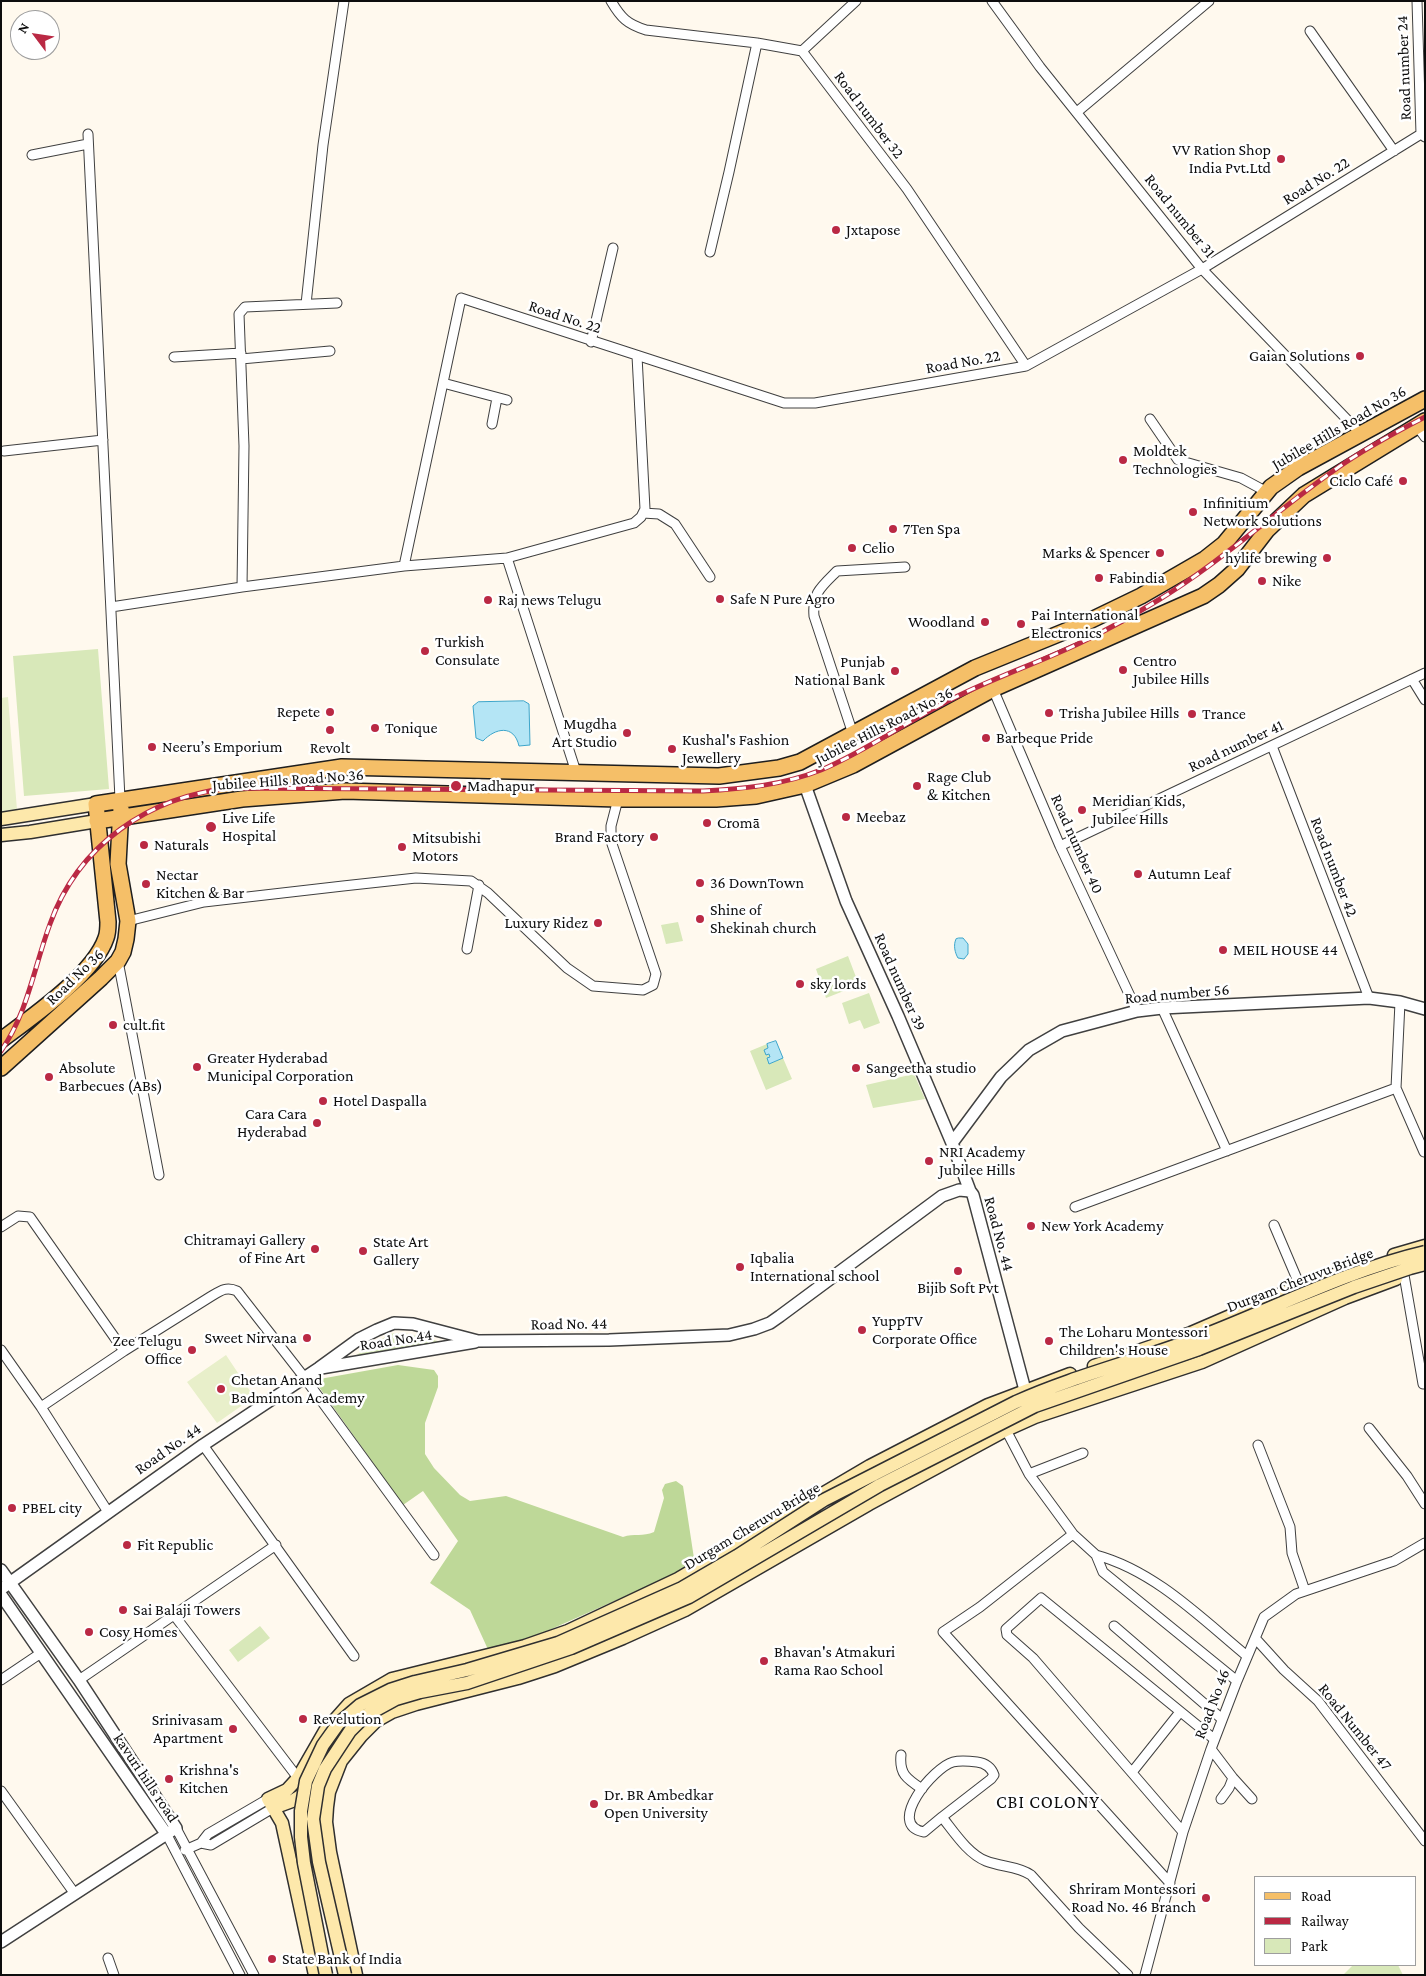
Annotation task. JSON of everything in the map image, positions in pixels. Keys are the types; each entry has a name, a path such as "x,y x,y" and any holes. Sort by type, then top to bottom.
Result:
{"main road":[{"name":"Jubilee Hills Road No 36","path":"96,804 342,767 719,776 779,768 800,762 976,668 1083,624 1142,596 1205,559 1224,544 1268,492 1298,468 1362,435 1425,399"},
{"name":"Jubilee Hills Road No 36","path":"97,821 242,798 345,791 716,799 756,796 805,785 852,765 993,689 1203,596 1237,569 1267,530 1304,495 1422,428"},
{"path":"872,723 883,748"},
{"name":"Road No 36","path":"1,1068 118,961 126,939 128,920 118,864 118,836 121,816 120,799"},
{"path":"1,819 96,804"},
{"name":"Road No 36","path":"1,1040 44,1008 86,969 100,950 107,936 108,922 96,804"},
{"path":"1,835 97,821"},
{"path":"270,1804 298,1778 325,1731 349,1704 392,1679 525,1646 568,1631 678,1580 870,1466 988,1405 1025,1390 1191,1333 1300,1286 1425,1246"},
{"name":"Durgam Cheruvu Bridge","path":"326,1975 304,1863 301,1811 306,1781 323,1745 338,1724 360,1705 390,1690 414,1682 467,1670 558,1643 682,1588 832,1496 1045,1389 1200,1337 1352,1275 1425,1252"},
{"name":"Durgam Cheruvu Bridge","path":"345,1975 319,1862 314,1819 318,1786 325,1769 350,1731 365,1716 396,1699 420,1692 467,1683 571,1648 689,1597 880,1485 1035,1406 1199,1349 1354,1287 1425,1264"},
{"path":"356,1975 330,1852 326,1822 329,1792 341,1760 360,1736 376,1722 392,1712 416,1704 546,1669 632,1634 684,1610 869,1504 1006,1430 1035,1417 1202,1362 1345,1298 1404,1275 1425,1270"},
{"path":"869,1504 870,1466"},
{"path":"270,1804 292,1801 336,1774"},
{"path":"270,1804 282,1823 315,1975"}],"street":[{"path":"306,304 323,145 344,1"},
{"path":"611,1 620,16 634,26 646,30 756,43 802,51 856,1"},
{"name":"Road number 31","path":"992,1 1040,67 1202,269 1362,435"},
{"path":"1077,112 1208,1"},
{"name":"Road number 24","path":"1417,1 1423,135"},
{"path":"1310,31 1394,151"},
{"path":"710,252 756,43"},
{"name":"Road number 32","path":"802,51 907,189 1026,366"},
{"path":"88,134 120,799"},
{"name":"Road No. 22","path":"442,383 461,298 784,404 800,405 1026,366 1202,269 1423,135"},
{"path":"32,155 88,144"},
{"path":"592,342 613,248"},
{"path":"242,587 244,446 240,314 245,307 337,303"},
{"path":"174,357 241,356 330,351"},
{"path":"111,607 242,587 404,566 507,558 634,523 641,517 645,509 637,356"},
{"path":"404,566 442,383 507,400"},
{"path":"492,424 497,398"},
{"path":"1150,419 1178,460 1241,478 1268,492"},
{"path":"4,451 103,440"},
{"path":"643,513 659,514 675,524 710,577"},
{"path":"507,558 576,772"},
{"path":"852,734 814,616 813,602 818,590 837,571 905,567"},
{"name":"Road number 41","path":"1060,846 1425,673"},
{"path":"1412,679 1425,700"},
{"name":"Road number 40","path":"993,689 1060,846 1137,1011"},
{"name":"Road number 42","path":"1272,746 1369,998"},
{"name":"Road number 39","path":"805,785 846,901 891,1000 952,1143 970,1191"},
{"path":"128,920 204,902 416,878 471,881 479,885 566,968 593,986 643,990 649,988 655,980 656,974 611,841 611,826 618,798"},
{"path":"467,948 479,885"},
{"path":"118,961 159,1175"},
{"name":"Road number 56","path":"952,1143 1001,1077 1029,1050 1062,1031 1137,1011 1162,1008 1369,998 1400,1002 1425,1009"},
{"path":"1400,1002 1396,1088 1424,1152"},
{"path":"1162,1008 1227,1151"},
{"path":"1076,1207 1396,1088"},
{"name":"Road No. 44","path":"6,1586 203,1445 319,1368 359,1339 394,1323 413,1324 478,1341 729,1335 770,1323 942,1196 960,1190 970,1191 973,1196 1025,1390"},
{"path":"1,1227 18,1216 30,1217 124,1351"},
{"path":"1274,1224 1300,1286"},
{"path":"1404,1275 1423,1384"},
{"path":"41,1407 124,1351 210,1297 224,1289 231,1288 237,1291 304,1377 434,1555"},
{"name":"Road No.44","path":"319,1368 478,1341"},
{"path":"1,1350 41,1407 108,1512"},
{"path":"1369,1428 1407,1476 1425,1504"},
{"path":"1006,1430 1029,1474 1073,1534 1096,1555 1103,1572 1237,1681"},
{"path":"1258,1444 1290,1527 1292,1553 1305,1591"},
{"path":"203,1445 354,1656"},
{"path":"1029,1474 1083,1453"},
{"path":"1073,1534 980,1607 942,1632 1170,1883"},
{"name":"Road No 46","path":"1145,1975 1184,1832 1214,1739 1264,1617 1296,1594 1394,1561 1425,1543"},
{"path":"79,1680 276,1545"},
{"path":"1096,1555 1118,1561 1164,1588 1247,1656"},
{"name":"kavuri hills road","path":"1,1570 6,1586 79,1680 171,1831"},
{"name":"kavuri hills road","path":"1,1595 171,1831 188,1848 251,1974"},
{"path":"1184,1832 1033,1658 1007,1635 1006,1629 1041,1598 1214,1739"},
{"path":"174,1616 298,1778"},
{"path":"1114,1626 1222,1719"},
{"name":"Road Number 47","path":"1255,1638 1284,1670 1318,1701 1425,1842"},
{"path":"1,1680 41,1653"},
{"path":"1133,1771 1180,1712"},
{"path":"1211,1749 1252,1799"},
{"path":"901,1755 900,1764 902,1772 922,1789"},
{"path":"968,1761 982,1763 991,1768 994,1775 991,1779 942,1817 924,1832 917,1831 911,1824 909,1813 922,1789 943,1767 954,1762 968,1761"},
{"path":"1220,1799 1234,1778"},
{"path":"1,1791 75,1894"},
{"path":"178,1853 201,1843 208,1834 270,1804"},
{"path":"942,1817 973,1853 996,1865 1024,1870 1031,1875 1079,1928 1128,1975"},
{"path":"171,1831 178,1853 240,1975"},
{"name":"kavuri hills road","path":"1,1942 171,1831"},
{"path":"108,1958 114,1975"}],"green space":[{"path":"98,649 109,789 24,796 13,656"},
{"path":"8,697 17,810 1,811 1,698"},
{"path":"678,922 683,941 666,944 661,925"},
{"path":"848,956 859,985 826,998 816,969"},
{"path":"869,993 880,1023 864,1029 860,1020 849,1024 842,1003"},
{"path":"767,1044 770,1057 769,1064 783,1058 792,1079 766,1090 750,1051"},
{"path":"914,1074 925,1099 873,1108 866,1085"},
{"path":"404,1333 446,1343 350,1359 390,1334"},
{"name":"Chetan Anand Badminton Academy","path":"226,1355 254,1397 217,1423 187,1382"},
{"path":"398,1365 434,1370 438,1376 438,1387 425,1423 425,1454 434,1468 460,1495 470,1501 506,1496 623,1537 654,1532 664,1498 662,1490 665,1484 676,1481 683,1486 695,1565 491,1656 470,1610 430,1583 458,1541 423,1491 403,1505 314,1380"},
{"path":"260,1626 270,1638 238,1662 229,1650"},
{"path":"1352,1966 1398,1966 1403,1975 1343,1975"}],"water":[{"path":"524,701 529,704 530,745 519,746 513,734 504,730 493,733 483,741 476,738 473,706 478,702"},
{"path":"963,938 968,944 968,954 964,959 958,958 955,951 955,941"},
{"path":"776,1041 783,1058 769,1064 767,1058 770,1057 769,1054 766,1055 764,1050 768,1048 767,1044"}],"railway":[{"path":"1,1051 18,1021 30,989 44,940 62,896 98,848 120,829 145,814 172,802 201,793 231,788 703,791 763,785 807,775 854,754 952,699 1080,643 1140,611 1205,569 1347,462 1425,417"}],"place":[{"name":"VV Ration Shop India Pvt.Ltd","path":"1281,159"},
{"name":"Jxtapose","path":"836,230"},
{"name":"Gaian Solutions","path":"1360,356"},
{"name":"Moldtek Technologies","path":"1123,460"},
{"name":"Ciclo Café","path":"1403,481"},
{"name":"Infinitium Network Solutions","path":"1193,512"},
{"name":"7Ten Spa","path":"893,529"},
{"name":"Celio","path":"852,548"},
{"name":"Marks & Spencer","path":"1160,553"},
{"name":"hylife brewing","path":"1327,558"},
{"name":"Fabindia","path":"1099,578"},
{"name":"Nike","path":"1262,581"},
{"name":"Safe N Pure Agro","path":"720,599"},
{"name":"Raj news Telugu","path":"488,600"},
{"name":"Woodland","path":"985,622"},
{"name":"Pai International Electronics","path":"1021,624"},
{"name":"Turkish Consulate","path":"425,651"},
{"name":"Centro Jubilee Hills","path":"1123,670"},
{"name":"Punjab National Bank","path":"895,671"},
{"name":"Repete","path":"330,712"},
{"name":"Trisha Jubilee Hills","path":"1049,713"},
{"name":"Trance","path":"1192,714"},
{"name":"Tonique","path":"375,728"},
{"name":"Revolt","path":"330,730"},
{"name":"Mugdha Art Studio","path":"627,733"},
{"name":"Barbeque Pride","path":"986,738"},
{"name":"Neeru’s Emporium","path":"152,747"},
{"name":"Kushal's Fashion Jewellery","path":"672,749"},
{"name":"Madhapur","path":"456,786"},
{"name":"Rage Club & Kitchen","path":"917,786"},
{"name":"Meridian Kids, Jubilee Hills","path":"1082,810"},
{"name":"Meebaz","path":"846,817"},
{"name":"Cromā","path":"707,823"},
{"name":"Live Life Hospital","path":"211,827"},
{"name":"Brand Factory","path":"654,837"},
{"name":"Naturals","path":"144,845"},
{"name":"Mitsubishi Motors","path":"402,847"},
{"name":"Autumn Leaf","path":"1138,874"},
{"name":"36 DownTown","path":"700,883"},
{"name":"Nectar Kitchen & Bar","path":"146,884"},
{"name":"Shine of Shekinah church","path":"700,919"},
{"name":"Luxury Ridez","path":"598,923"},
{"name":"MEIL HOUSE 44","path":"1223,950"},
{"name":"sky lords","path":"800,984"},
{"name":"cult.fit","path":"113,1025"},
{"name":"Greater Hyderabad Municipal Corporation","path":"197,1067"},
{"name":"Sangeetha studio","path":"856,1068"},
{"name":"Absolute Barbecues (ABs)","path":"49,1077"},
{"name":"Hotel Daspalla","path":"323,1101"},
{"name":"Cara Cara Hyderabad","path":"317,1123"},
{"name":"NRI Academy Jubilee Hills","path":"929,1161"},
{"name":"New York Academy","path":"1031,1226"},
{"name":"Chitramayi Gallery of Fine Art","path":"315,1249"},
{"name":"State Art Gallery","path":"363,1251"},
{"name":"Iqbalia International school","path":"740,1267"},
{"name":"Bijib Soft Pvt","path":"958,1271"},
{"name":"YuppTV Corporate Office","path":"862,1330"},
{"name":"Sweet Nirvana","path":"307,1338"},
{"name":"The Loharu Montessori Children's House","path":"1049,1341"},
{"name":"Zee Telugu Office","path":"192,1350"},
{"name":"Chetan Anand Badminton Academy","path":"221,1389"},
{"name":"PBEL city","path":"12,1508"},
{"name":"Fit Republic","path":"127,1545"},
{"name":"Sai Balaji Towers","path":"123,1610"},
{"name":"Cosy Homes","path":"89,1632"},
{"name":"Bhavan's Atmakuri Rama Rao School","path":"764,1661"},
{"name":"Revelution","path":"303,1719"},
{"name":"Srinivasam Apartment","path":"233,1729"},
{"name":"Krishna's Kitchen","path":"169,1779"},
{"name":"Dr. BR Ambedkar Open University","path":"594,1804"},
{"name":"Shriram Montessori Road No. 46 Branch","path":"1206,1898"},
{"name":"State Bank of India","path":"272,1959"}],"district":[{"name":"CBI COLONY","path":"1048,1802"}]}
